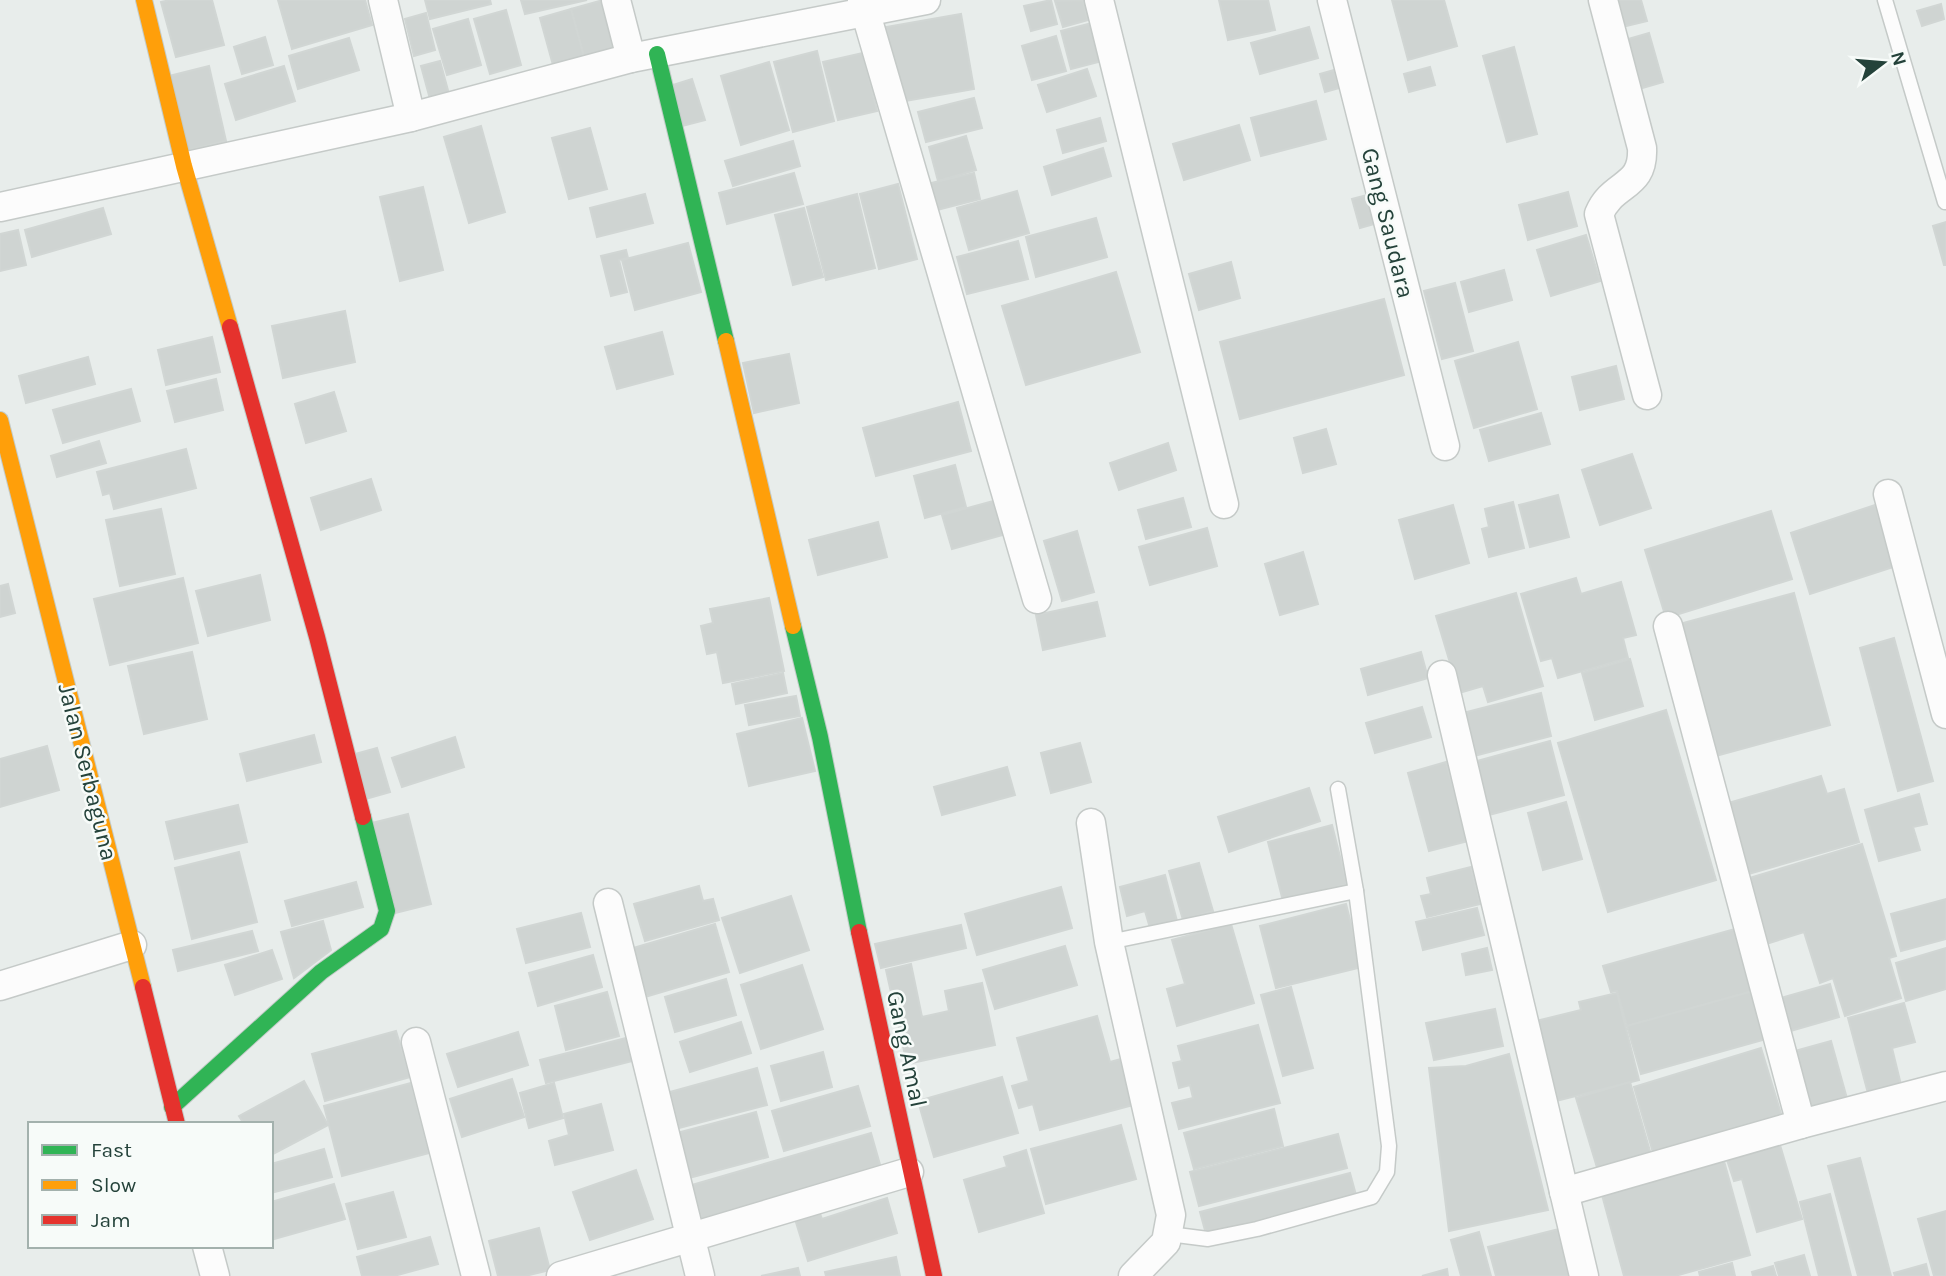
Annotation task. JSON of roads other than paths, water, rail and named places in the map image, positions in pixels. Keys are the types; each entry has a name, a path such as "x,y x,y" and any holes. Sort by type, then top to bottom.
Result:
{"street":[{"path":"144,0 184,166 317,637 387,911 381,929 321,972 172,1107"},
{"path":"383,0 411,117"},
{"path":"616,0 644,56"},
{"path":"0,207 411,117 644,56 863,6 926,0"},
{"path":"1099,0 1224,504"},
{"name":"Gang Saudara","path":"1332,0 1445,446"},
{"path":"1603,0 1642,148 1643,166 1636,177 1605,200 1599,214 1647,396"},
{"path":"863,6 1037,598"},
{"name":"Gang Amal","path":"644,56 820,737 909,1172 934,1276"},
{"name":"Jalan Serbaguna","path":"0,420 176,1122"},
{"path":"1888,494 1946,714"},
{"path":"1668,626 1801,1124"},
{"path":"1442,675 1584,1276"},
{"path":"1091,823 1109,942 1171,1215 1166,1242 1133,1276"},
{"path":"608,903 700,1276"},
{"path":"0,986 132,945"},
{"path":"415,1042 476,1276"},
{"path":"1564,1192 1801,1124 1946,1086"},
{"path":"561,1276 909,1172"},
{"path":"208,1248 215,1276"}],"lane":[{"path":"1885,0 1945,202"},
{"path":"1169,1234 1208,1239 1257,1229 1372,1197 1387,1172 1389,1146 1356,891 1338,789"},
{"path":"1109,942 1356,891"}]}
